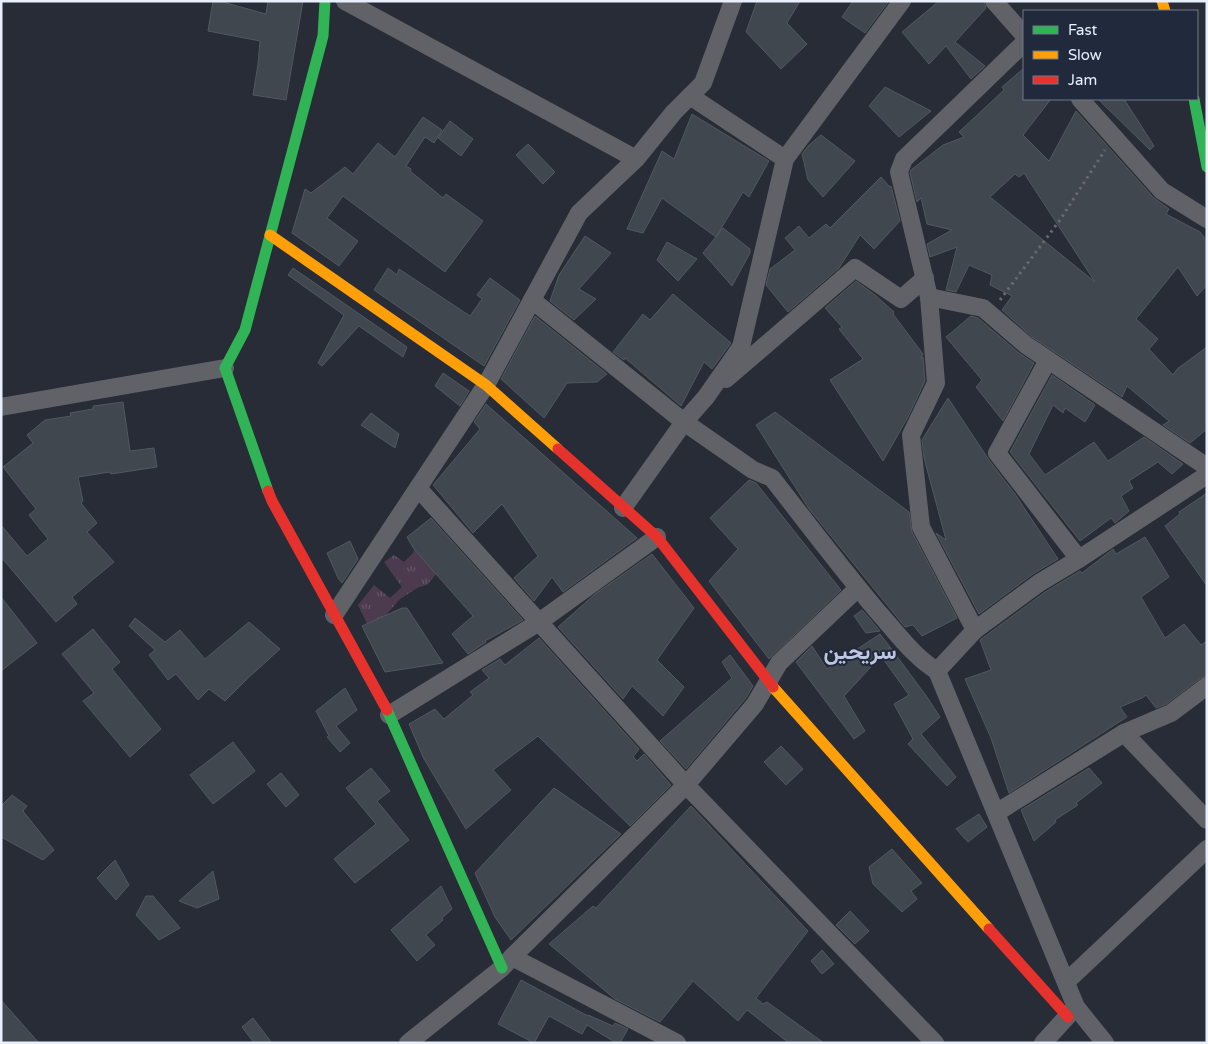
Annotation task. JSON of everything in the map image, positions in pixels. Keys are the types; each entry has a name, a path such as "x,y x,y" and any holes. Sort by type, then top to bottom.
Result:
{"street":[{"path":"325,1 323,36 245,330 225,368 272,501 389,715 507,963 676,1043"},
{"path":"345,1 636,159"},
{"path":"334,614 486,385 579,213 636,159 674,112 703,83 734,1"},
{"path":"624,508 684,422 706,396 741,347 785,159 902,1"},
{"path":"994,1 1023,35"},
{"path":"975,630 921,527 911,434 936,383 929,297 899,172 904,159 1023,44"},
{"path":"690,96 785,159"},
{"path":"1081,100 1162,191 1207,219"},
{"path":"1194,100 1207,167"},
{"path":"270,236 486,385 657,537 768,681 1072,1012 1105,1043"},
{"path":"706,396 855,268 901,299 925,278"},
{"path":"929,297 983,308 1026,345 1207,466"},
{"path":"532,300 684,422 753,470 772,478 858,588 914,653 925,664 937,670 1066,982 1072,1012"},
{"path":"1048,360 997,453 1079,559"},
{"path":"1,406 225,368"},
{"path":"937,670 975,630 1039,583 1207,475"},
{"path":"418,488 686,785 935,1043"},
{"path":"389,715 538,622 657,537"},
{"path":"408,1043 507,963 686,785 755,704 772,671 858,588"},
{"path":"996,813 1124,733 1171,713 1207,686"},
{"path":"1124,733 1207,820"},
{"path":"1066,982 1207,849"},
{"path":"1043,1043 1072,1012"}],"path":[{"path":"990,314 1060,220 1114,137"}],"green space":[{"path":"414,549 437,573 427,585 419,587 400,599 371,632 358,605 374,585 390,598 402,587 384,562 394,555 404,562 413,553"}],"building":[{"path":"213,1 266,14 268,1 303,1 286,100 253,95 260,41 208,31"},
{"path":"757,1 800,1 787,23 807,44 781,69 746,32"},
{"path":"853,1 889,1 865,33 842,17"},
{"path":"939,1 984,1 986,8 955,42 985,66 971,79 946,46 929,64 902,32"},
{"path":"1023,69 1023,100 1050,100 1023,135 1049,161 1076,111 1154,198 1169,209 1166,214 1200,232 1207,241 1207,285 1197,296 1178,267 1136,319 1158,339 1149,349 1173,375 1177,369 1207,347 1207,429 1190,443 1163,425 1169,421 1127,386 1122,397 1032,337 1002,310 1012,296 990,285 992,275 969,265 956,292 946,290 957,247 930,257 927,244 952,230 927,224 921,198 917,202 910,173 911,170 943,145 964,137 959,132 1004,90 1002,87","holes":["1024,173 1095,282 990,197 1015,174 1019,177"]},
{"path":"885,87 931,111 899,137 869,106"},
{"path":"1099,100 1125,100 1154,146 1150,150"},
{"path":"692,114 769,161 749,197 743,192 716,237 662,198 643,233 627,229 662,151 674,159"},
{"path":"423,117 442,130 434,143 425,137 406,166 443,198 446,194 483,221 445,272 343,196 327,218 358,241 339,266 292,233 305,189 311,193 345,167 353,174 378,143 395,157"},
{"path":"450,121 473,139 461,156 438,138"},
{"path":"821,135 855,161 823,197 808,180 802,154"},
{"path":"528,144 555,172 543,184 516,155"},
{"path":"881,177 891,186 900,221 874,249 860,235 839,268 788,312 766,285 770,269 795,250 785,238 799,226 809,238 826,224 830,228"},
{"path":"723,228 750,249 750,253 732,286 703,253"},
{"path":"585,236 611,253 579,289 596,299 574,320 550,301 559,275"},
{"path":"667,242 697,259 678,281 657,260"},
{"path":"293,268 407,347 403,357 359,326 322,366 318,363 344,315 288,275"},
{"path":"388,268 397,275 399,269 470,316 482,299 477,295 490,278 520,300 484,366 374,290"},
{"path":"856,281 894,312 893,314 923,354 921,359 923,357 925,381 908,417 883,461 830,380 863,359 839,329 842,327 825,308"},
{"path":"673,294 731,343 712,369 704,362 681,406 625,358 624,360 613,352 643,314 650,320"},
{"path":"535,316 607,374 597,382 567,383 544,418 501,379"},
{"path":"971,316 978,318 1019,353 1034,363 1003,421 976,387 982,380 946,337"},
{"path":"443,373 469,391 460,406 435,386"},
{"path":"1052,375 1095,405 1085,422 1065,408 1063,413 1053,405 1029,454 1045,475 1094,442 1108,461 1144,437 1183,464 1172,474 1158,462 1129,481 1133,488 1121,496 1129,511 1115,523 1111,518 1080,541 1010,452"},
{"path":"948,398 1058,559 1033,574 979,614 936,533 946,540 924,458 922,440"},
{"path":"123,402 130,451 154,448 157,467 78,477 83,501 81,503 97,523 87,532 114,562 72,597 77,604 56,622 1,557 1,525 27,556 48,539 29,515 36,509 3,467 33,443 27,435 45,420 71,416 70,413 93,409 93,406"},
{"path":"486,404 637,538 563,592 552,577 534,601 514,578 538,556 502,504 473,533 433,485 480,429 474,422"},
{"path":"775,412 909,512 912,532 957,618 922,636 913,625 905,627 809,509 756,425"},
{"path":"371,413 399,434 395,448 361,425"},
{"path":"749,480 756,483 841,590 769,659 709,581 738,549 710,518"},
{"path":"1207,493 1207,586 1165,526 1180,514 1179,512"},
{"path":"431,518 523,620 485,641 468,654 452,634 473,616 414,549 407,537"},
{"path":"1145,537 1169,577 1141,597 1165,638 1184,624 1201,645 1207,641 1207,676 1201,678 1166,704 1156,708 1146,695 1120,707 1127,717 1009,793 991,738 965,679 991,670 980,640 1045,592 1080,571 1082,573 1113,549 1116,554"},
{"path":"350,541 358,559 342,583 327,553"},
{"path":"652,554 694,608 657,660 684,687 663,716 632,686 623,699 558,627 595,594"},
{"path":"1,597 37,643 1,671"},
{"path":"402,608 407,608 443,663 385,672 362,626"},
{"path":"862,610 880,631 866,633 854,616"},
{"path":"135,618 165,642 180,630 205,659 249,622 280,649 225,701 209,689 198,700 176,674 168,680 149,655 155,650 129,626"},
{"path":"93,629 120,662 112,669 161,729 130,757 83,701 94,693 62,654"},
{"path":"880,634 940,717 921,734 956,777 947,786 908,744 913,739 894,704 909,695 881,656 844,696 865,731 854,739 796,662 812,646 827,669"},
{"path":"539,638 639,749 633,757 637,761 644,754 671,785 630,826 538,736 493,770 511,790 466,829 424,759 409,724 435,709 444,719 473,695 470,692 489,678 482,670 500,659 505,665"},
{"path":"730,655 753,686 746,698 686,769 660,741 732,678 722,662"},
{"path":"345,688 357,710 336,726 350,743 340,752 327,737 329,736 316,711"},
{"path":"233,742 255,771 213,804 190,775"},
{"path":"781,746 803,769 786,785 764,762"},
{"path":"371,768 390,791 377,801 409,840 355,883 334,859 376,824 346,788"},
{"path":"1089,768 1102,783 1076,803 1078,805 1055,820 1056,822 1034,841 1021,810"},
{"path":"281,773 299,795 286,807 267,784"},
{"path":"554,788 621,834 511,940 495,917 475,873"},
{"path":"12,795 27,806 23,811 54,850 43,860 1,837 1,806"},
{"path":"691,806 808,931 756,998 763,1004 767,1002 824,1043 789,1043 747,1010 738,1021 693,981 660,1022 615,999 549,944 593,906 596,908"},
{"path":"979,814 987,827 968,842 956,829"},
{"path":"892,849 922,883 911,891 917,899 902,912 873,884 869,867"},
{"path":"115,860 129,885 116,900 97,878"},
{"path":"213,871 219,899 197,908 179,901"},
{"path":"441,886 452,909 426,935 435,945 417,961 391,930"},
{"path":"146,896 153,896 180,928 159,940 136,915"},
{"path":"850,911 869,931 855,944 836,925"},
{"path":"822,950 834,964 822,974 811,961"},
{"path":"521,980 588,1016 613,1026 615,1023 628,1029 620,1043 616,1043 587,1025 582,1034 549,1016 534,1043 498,1024"},
{"path":"1,1000 39,1043 1,1043"},
{"path":"253,1018 272,1043 254,1043 242,1027"}],"traffic: fast":[{"path":"268,491 225,368 245,330 323,36 325,1"},
{"path":"1194,100 1207,167"},
{"path":"387,710 502,968"}],"traffic: slow":[{"path":"1162,1 1165,10"},
{"path":"270,235 486,385 558,449"},
{"path":"773,687 989,929"}],"traffic: jam":[{"path":"558,449 657,537 773,687"},
{"path":"268,491 387,710"},
{"path":"989,929 1068,1017"}],"district":[{"name":"سريحين","path":"860,651"}]}
